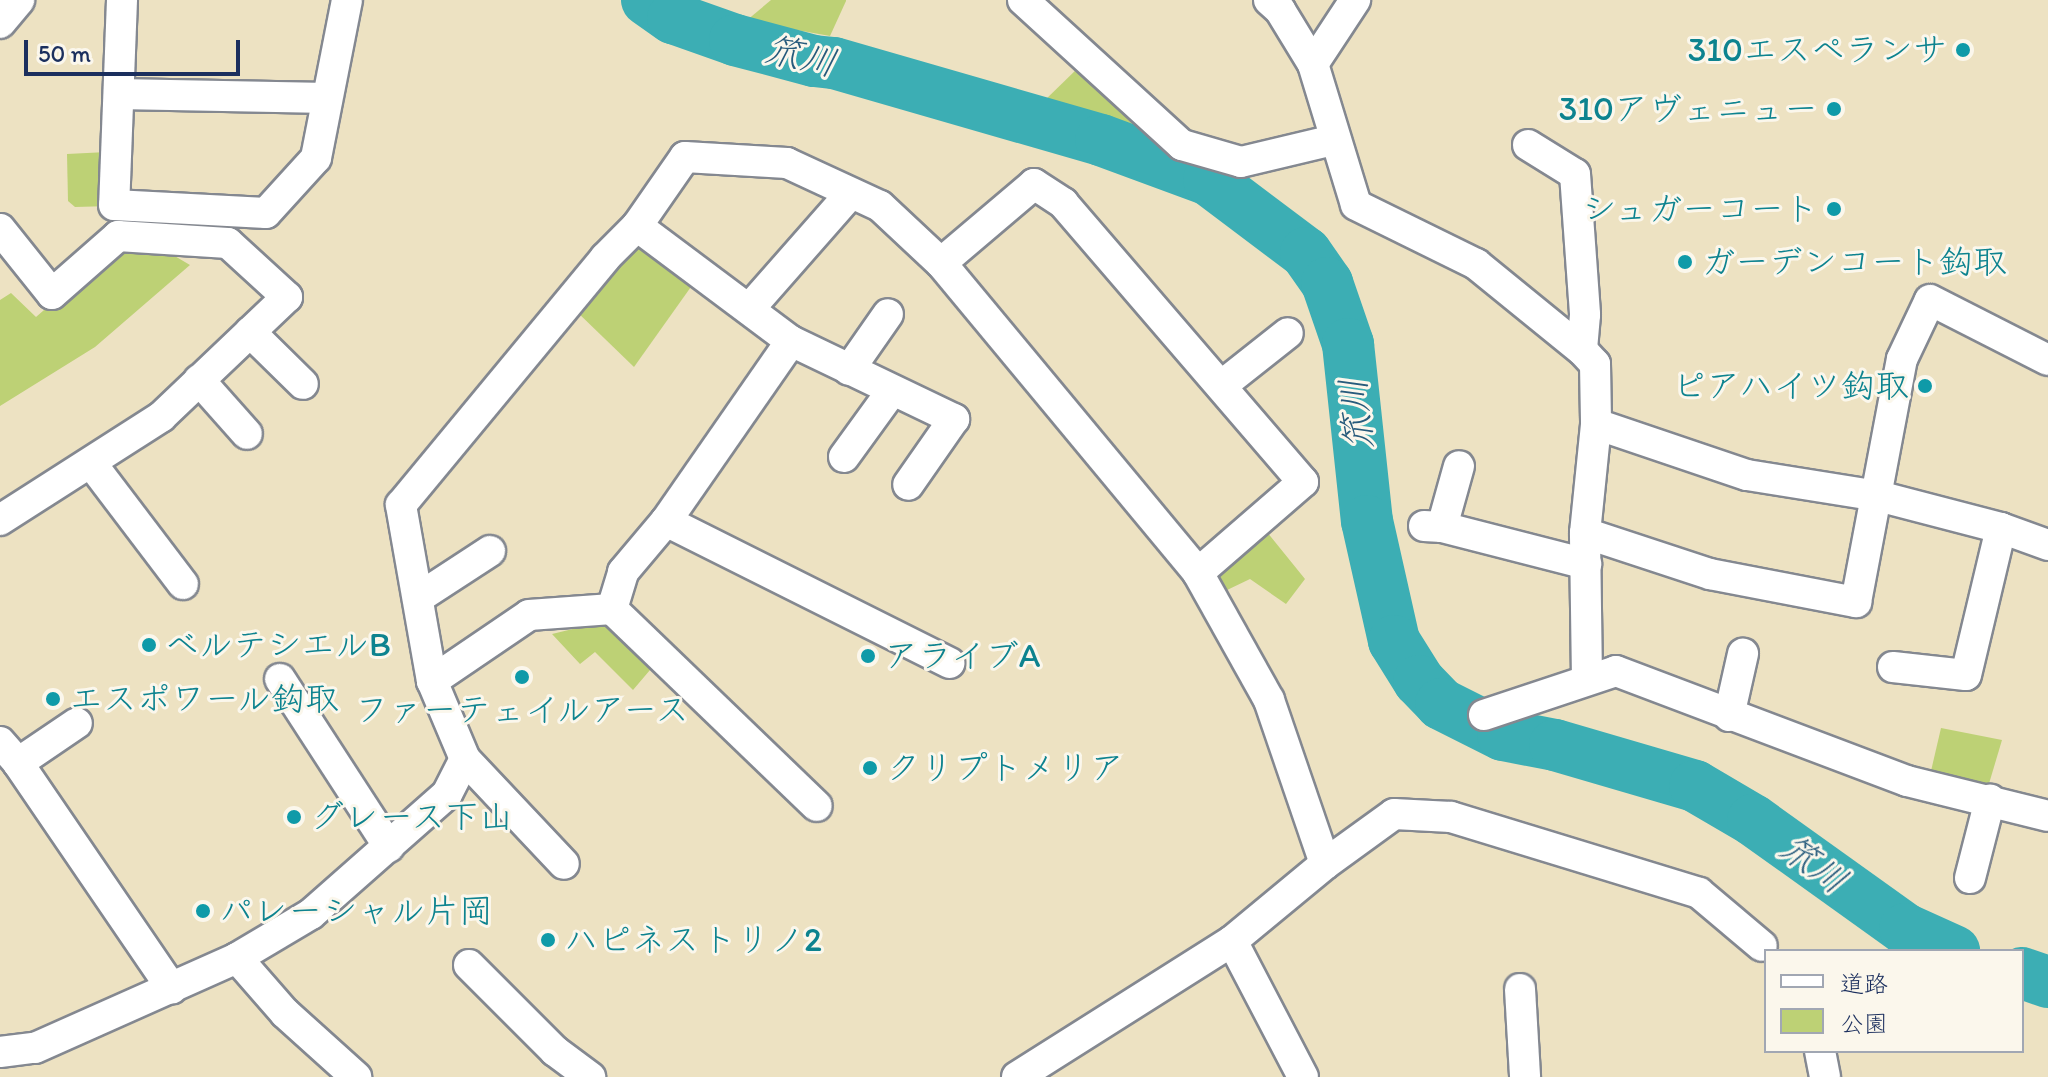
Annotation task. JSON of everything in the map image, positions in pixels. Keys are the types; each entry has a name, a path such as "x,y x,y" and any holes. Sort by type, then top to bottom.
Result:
{"street":[{"path":"0,23 19,0"},
{"path":"122,0 114,205 266,213 316,158 347,0"},
{"path":"1023,0 1182,145 1241,162 1333,140"},
{"path":"1269,0 1280,10 1313,64 1333,140 1356,205 1476,264 1595,364 1596,424 1585,533 1587,680"},
{"path":"1313,64 1355,0"},
{"path":"119,94 327,98"},
{"path":"1528,145 1575,174 1585,315 1582,350"},
{"path":"564,864 465,759 432,681 401,505 605,258 637,226 685,157 787,163 880,206 941,263 1198,573 1269,700 1325,864"},
{"path":"941,263 1034,184 1063,203 1303,482 1198,573"},
{"path":"749,309 851,193"},
{"path":"637,226 791,341 891,392 954,419 908,485"},
{"path":"0,229 52,294 118,236 228,243 287,297 161,417 0,520"},
{"path":"1585,533 1710,574 1856,602 1902,359 1930,300 2048,360"},
{"path":"849,370 888,314"},
{"path":"250,332 303,384"},
{"path":"1221,386 1288,333"},
{"path":"612,609 623,572 666,521 791,341"},
{"path":"199,380 247,434"},
{"path":"844,457 891,392"},
{"path":"1596,424 1747,475 1878,496 2001,528 2048,545"},
{"path":"91,463 183,584"},
{"path":"1459,466 1433,527 1586,564"},
{"path":"666,521 949,663"},
{"path":"1893,667 1966,675 2001,528"},
{"path":"418,598 490,551"},
{"path":"432,681 529,615 612,609 817,806"},
{"path":"1729,716 1743,654"},
{"path":"1484,715 1616,671 1907,781 2048,816"},
{"path":"280,679 389,847"},
{"path":"77,723 9,752 172,989"},
{"path":"0,1052 35,1048 172,989 237,958 311,914 447,794 465,759"},
{"path":"1970,878 1990,800"},
{"path":"1027,1074 1232,941 1325,864 1394,814 1451,817 1699,893 1762,946"},
{"path":"1232,941 1303,1077"},
{"path":"237,958 285,1013 356,1077"},
{"path":"469,965 555,1051 590,1077"},
{"path":"1520,989 1525,1077"},
{"path":"1820,1053 1825,1077"}],"green space":[{"path":"771,0 846,1 830,36 746,21"},
{"path":"1080,66 1151,131 1137,145 1056,114 1042,103"},
{"path":"107,152 111,206 75,207 68,201 67,154"},
{"path":"633,239 693,284 634,367 574,309"},
{"path":"117,247 173,255 190,265 95,347 0,406 0,300 11,293 36,317"},
{"path":"1263,527 1305,579 1286,604 1250,579 1225,591 1214,571"},
{"path":"602,622 650,670 633,690 595,652 580,664 552,634"},
{"path":"1941,728 2002,740 1988,787 1931,771"}],"waterway":[{"name":"笊川","path":"647,0 673,18 735,40 814,61 834,63 1101,140 1209,180 1306,253 1327,283 1348,344 1367,521 1394,641 1419,681 1441,704 1503,735 1555,745 1695,786 1753,820 1905,929 1950,949"},
{"name":"笊川","path":"2024,974 2048,982"}],"place":[{"name":"310エスペランサ","path":"1963,50"},
{"name":"310アヴェニュー","path":"1834,109"},
{"name":"シュガーコート","path":"1834,209"},
{"name":"ガーデンコート鈎取","path":"1685,262"},
{"name":"ピアハイツ鈎取","path":"1925,386"},
{"name":"ベルテシエルB","path":"149,645"},
{"name":"アライブA","path":"868,656"},
{"name":"ファーテェイルアース","path":"522,677"},
{"name":"エスポワール鈎取","path":"53,699"},
{"name":"クリプトメリア","path":"870,768"},
{"name":"グレース下山","path":"294,817"},
{"name":"パレーシャル片岡","path":"203,911"},
{"name":"ハピネストリノ2","path":"548,940"}]}
